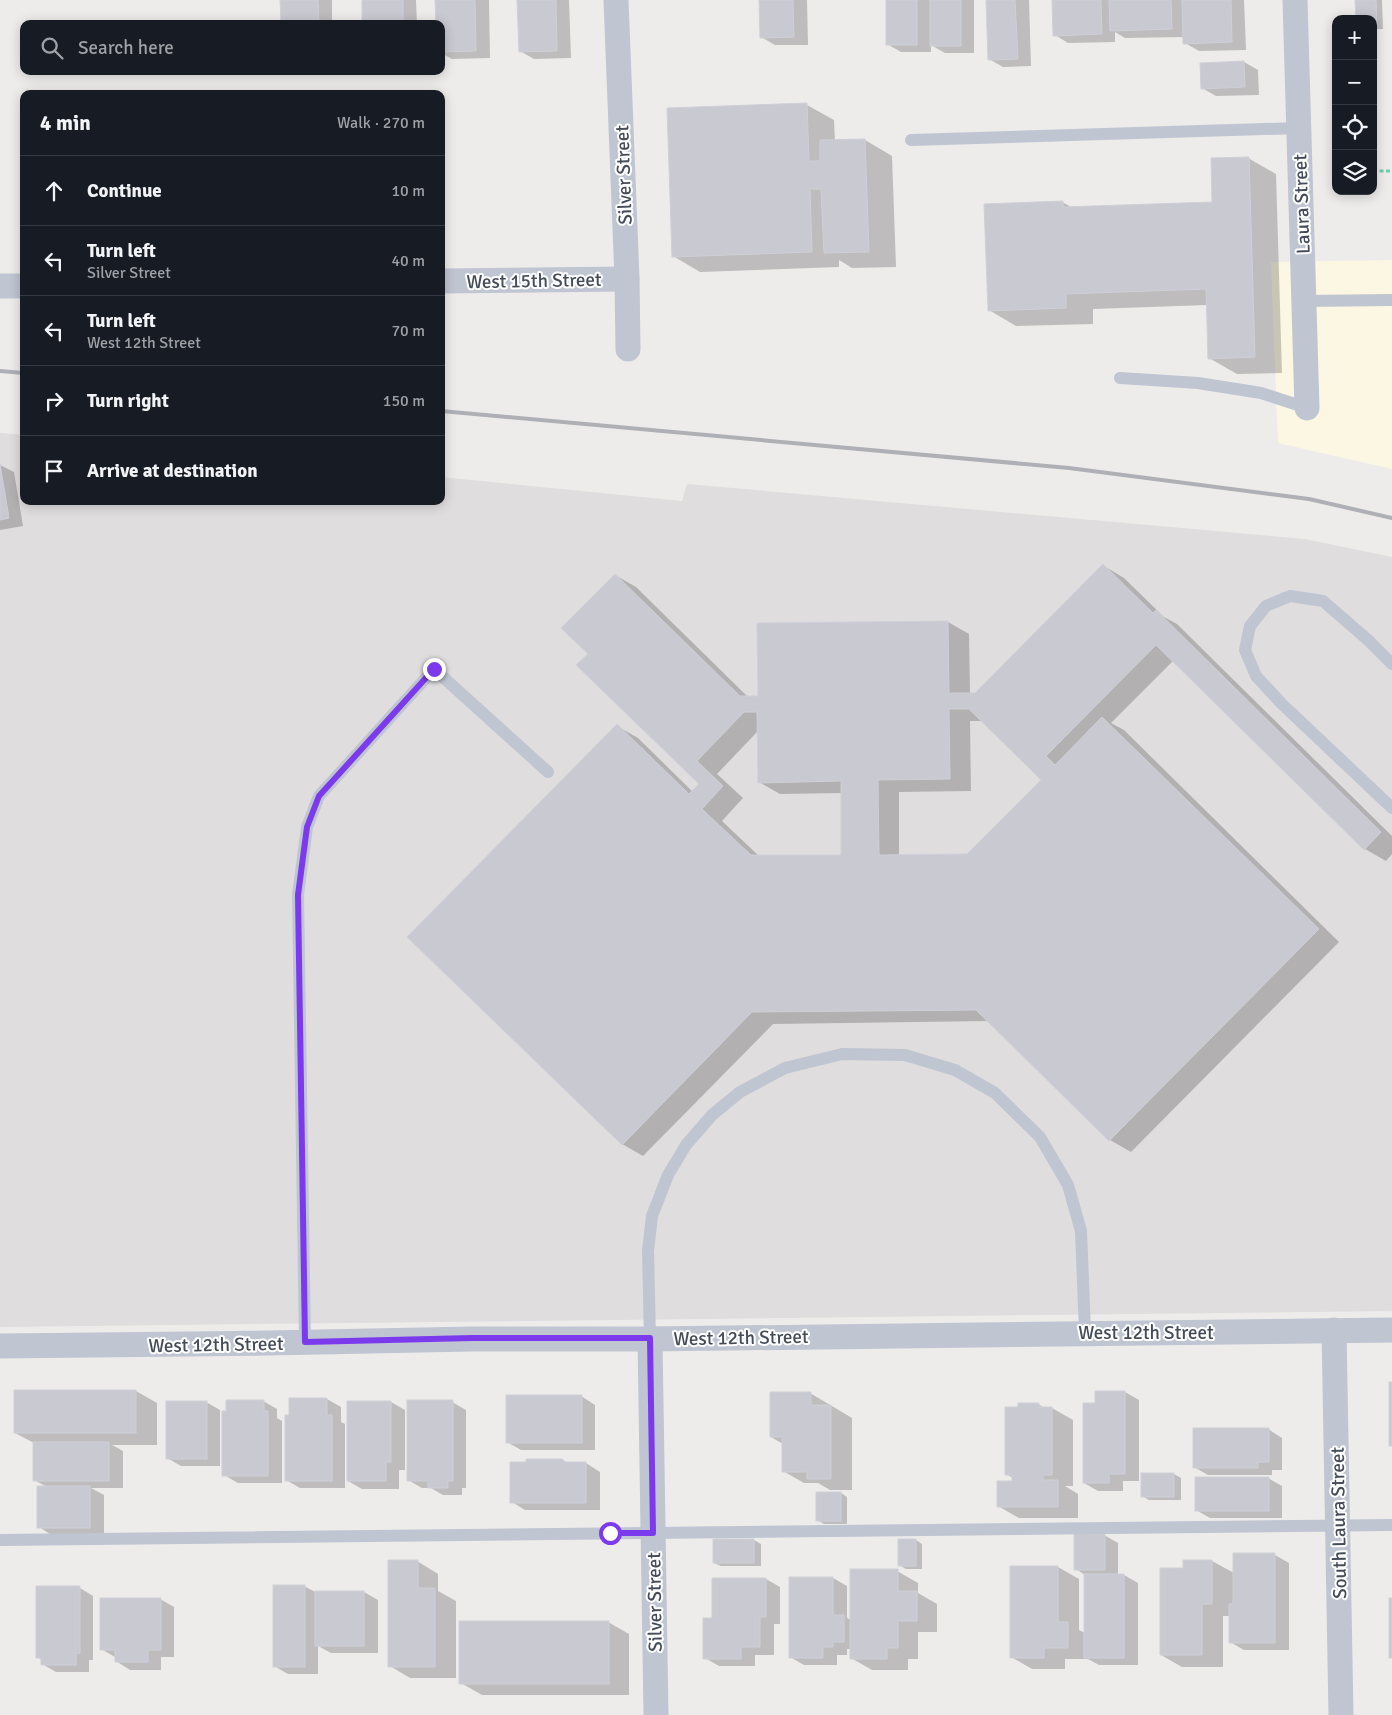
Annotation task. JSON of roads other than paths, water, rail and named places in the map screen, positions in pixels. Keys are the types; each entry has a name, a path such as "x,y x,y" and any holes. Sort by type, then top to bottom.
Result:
{"street":[{"name":"Silver Street","path":"616,0 628,349"},
{"name":"Laura Street","path":"1295,0 1307,408"},
{"name":"West 15th Street","path":"445,281 627,278"},
{"path":"0,286 20,286"},
{"name":"South Laura Street","path":"1334,1330 1341,1715"},
{"name":"West 12th Street","path":"0,1346 472,1338 650,1338 1392,1330"},
{"name":"Silver Street","path":"650,1338 656,1715"}],"lane":[{"path":"911,140 1299,128"},
{"path":"1304,301 1392,300"},
{"path":"1120,378 1198,383 1261,394 1307,408"},
{"path":"1392,664 1368,640 1323,601 1290,596 1266,606 1250,626 1246,650 1256,676 1282,704 1392,808"},
{"path":"305,1342 298,895 307,827 319,796 434,669 548,772"},
{"path":"650,1338 648,1252 652,1216 668,1175 686,1145 712,1115 740,1092 785,1068 842,1054 905,1055 955,1070 995,1093 1040,1137 1068,1185 1081,1231 1085,1332"},
{"path":"0,1540 1392,1525"}],"railway":[{"path":"0,371 20,373"},
{"path":"445,411 1069,468 1309,499 1392,518"}]}
